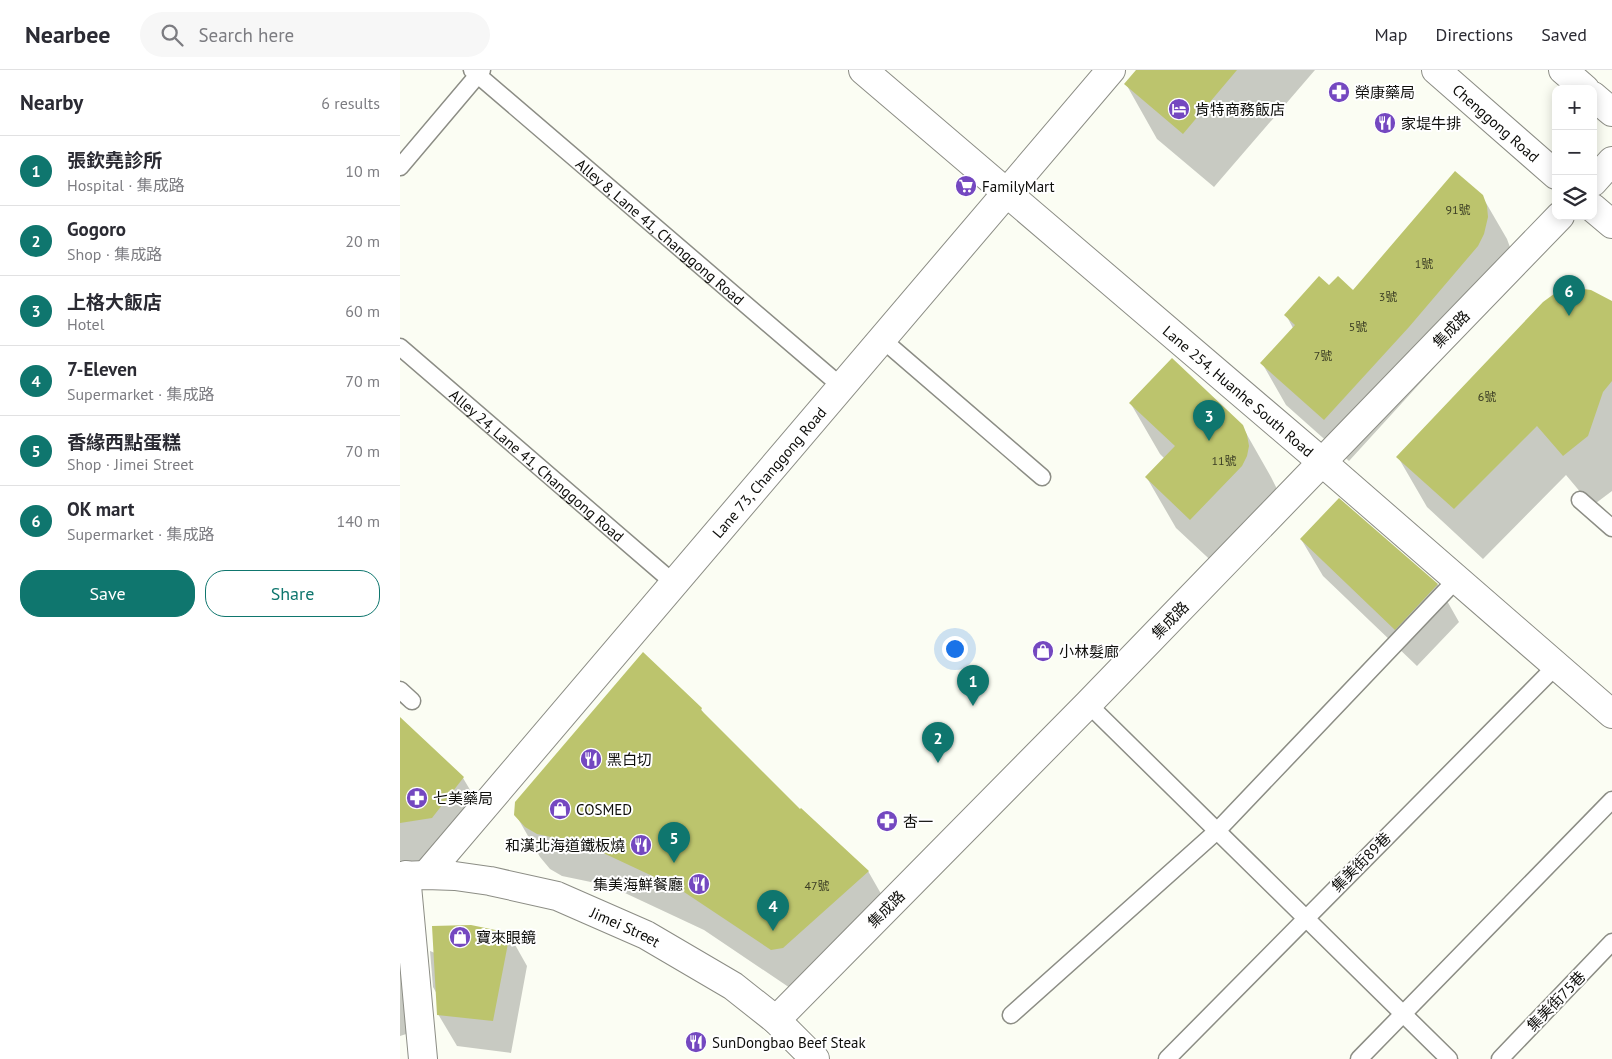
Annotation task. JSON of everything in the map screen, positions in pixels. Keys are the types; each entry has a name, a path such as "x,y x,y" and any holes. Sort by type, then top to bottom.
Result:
{"street":[{"name":"Lane 254, Huanhe South Road","path":"862,70 1322,462 1612,714"},
{"name":"Lane 73, Changgong Road","path":"411,875 674,584 1111,70"},
{"name":"Chenggong Road","path":"1436,70 1552,172"},
{"path":"1563,70 1580,85"},
{"path":"1597,99 1612,112"},
{"path":"1597,178 1612,161"},
{"path":"1597,211 1612,224"},
{"name":"集成路","path":"776,1020 1088,704 1556,220"},
{"path":"411,875 423,1059"},
{"name":"Jimei Street","path":"411,875 490,881 557,896 646,935 734,986 776,1020 815,1059"}],"lane":[{"path":"400,167 478,72"},
{"name":"Alley 8, Lane 41, Changgong Road","path":"478,72 842,387"},
{"path":"883,340 1042,477"},
{"name":"Alley 24, Lane 41, Changgong Road","path":"400,347 674,584"},
{"path":"1580,500 1612,528"},
{"path":"1011,1015 1217,831 1456,580"},
{"name":"集美街89巷","path":"1167,1059 1556,666"},
{"path":"1088,704 1448,1059"},
{"path":"1359,1059 1612,800"},
{"name":"集美街75巷","path":"1500,1059 1612,942"}],"building":[{"name":"肯特商務飯店","path":"1136,70 1237,70 1183,134 1124,84"},
{"path":"1455,171 1483,195 1487,206 1488,217 1484,234 1478,246 1409,327 1324,420 1260,363 1295,325 1284,315 1319,276 1329,285 1338,276 1353,290"},
{"path":"1576,288 1591,290 1612,301 1612,381 1603,392 1588,436 1563,456 1537,426 1454,509 1396,457 1543,302 1558,291"},
{"path":"1172,358 1243,425 1249,446 1242,466 1190,520 1145,477 1175,446 1129,403"},
{"path":"1339,498 1438,584 1395,630 1300,539"},
{"path":"643,652 702,708 701,710 800,809 869,871 783,948 771,950 678,888 584,844 537,834 525,827 514,815 515,802"},
{"path":"400,717 464,777 432,818 400,823"},
{"path":"471,925 510,933 493,1021 437,1015 432,926"}],"place":[{"name":"榮康藥局","path":"1339,92"},
{"name":"肯特商務飯店","path":"1179,109"},
{"name":"家堤牛排","path":"1385,123"},
{"name":"FamilyMart","path":"966,186"},
{"name":"OK mart","path":"1569,316"},
{"name":"上格大飯店","path":"1209,441"},
{"name":"小林髮廊","path":"1043,651"},
{"name":"張欽堯診所","path":"973,706"},
{"name":"黑白切","path":"591,759"},
{"name":"Gogoro","path":"938,763"},
{"name":"七美藥局","path":"417,798"},
{"name":"COSMED","path":"560,809"},
{"name":"杏一","path":"887,821"},
{"name":"和漢北海道鐵板燒","path":"641,845"},
{"name":"香緣西點蛋糕","path":"674,863"},
{"name":"集美海鮮餐廳","path":"699,884"},
{"name":"7-Eleven","path":"773,931"},
{"name":"寶來眼鏡","path":"460,937"},
{"name":"SunDongbao Beef Steak","path":"696,1042"}]}
